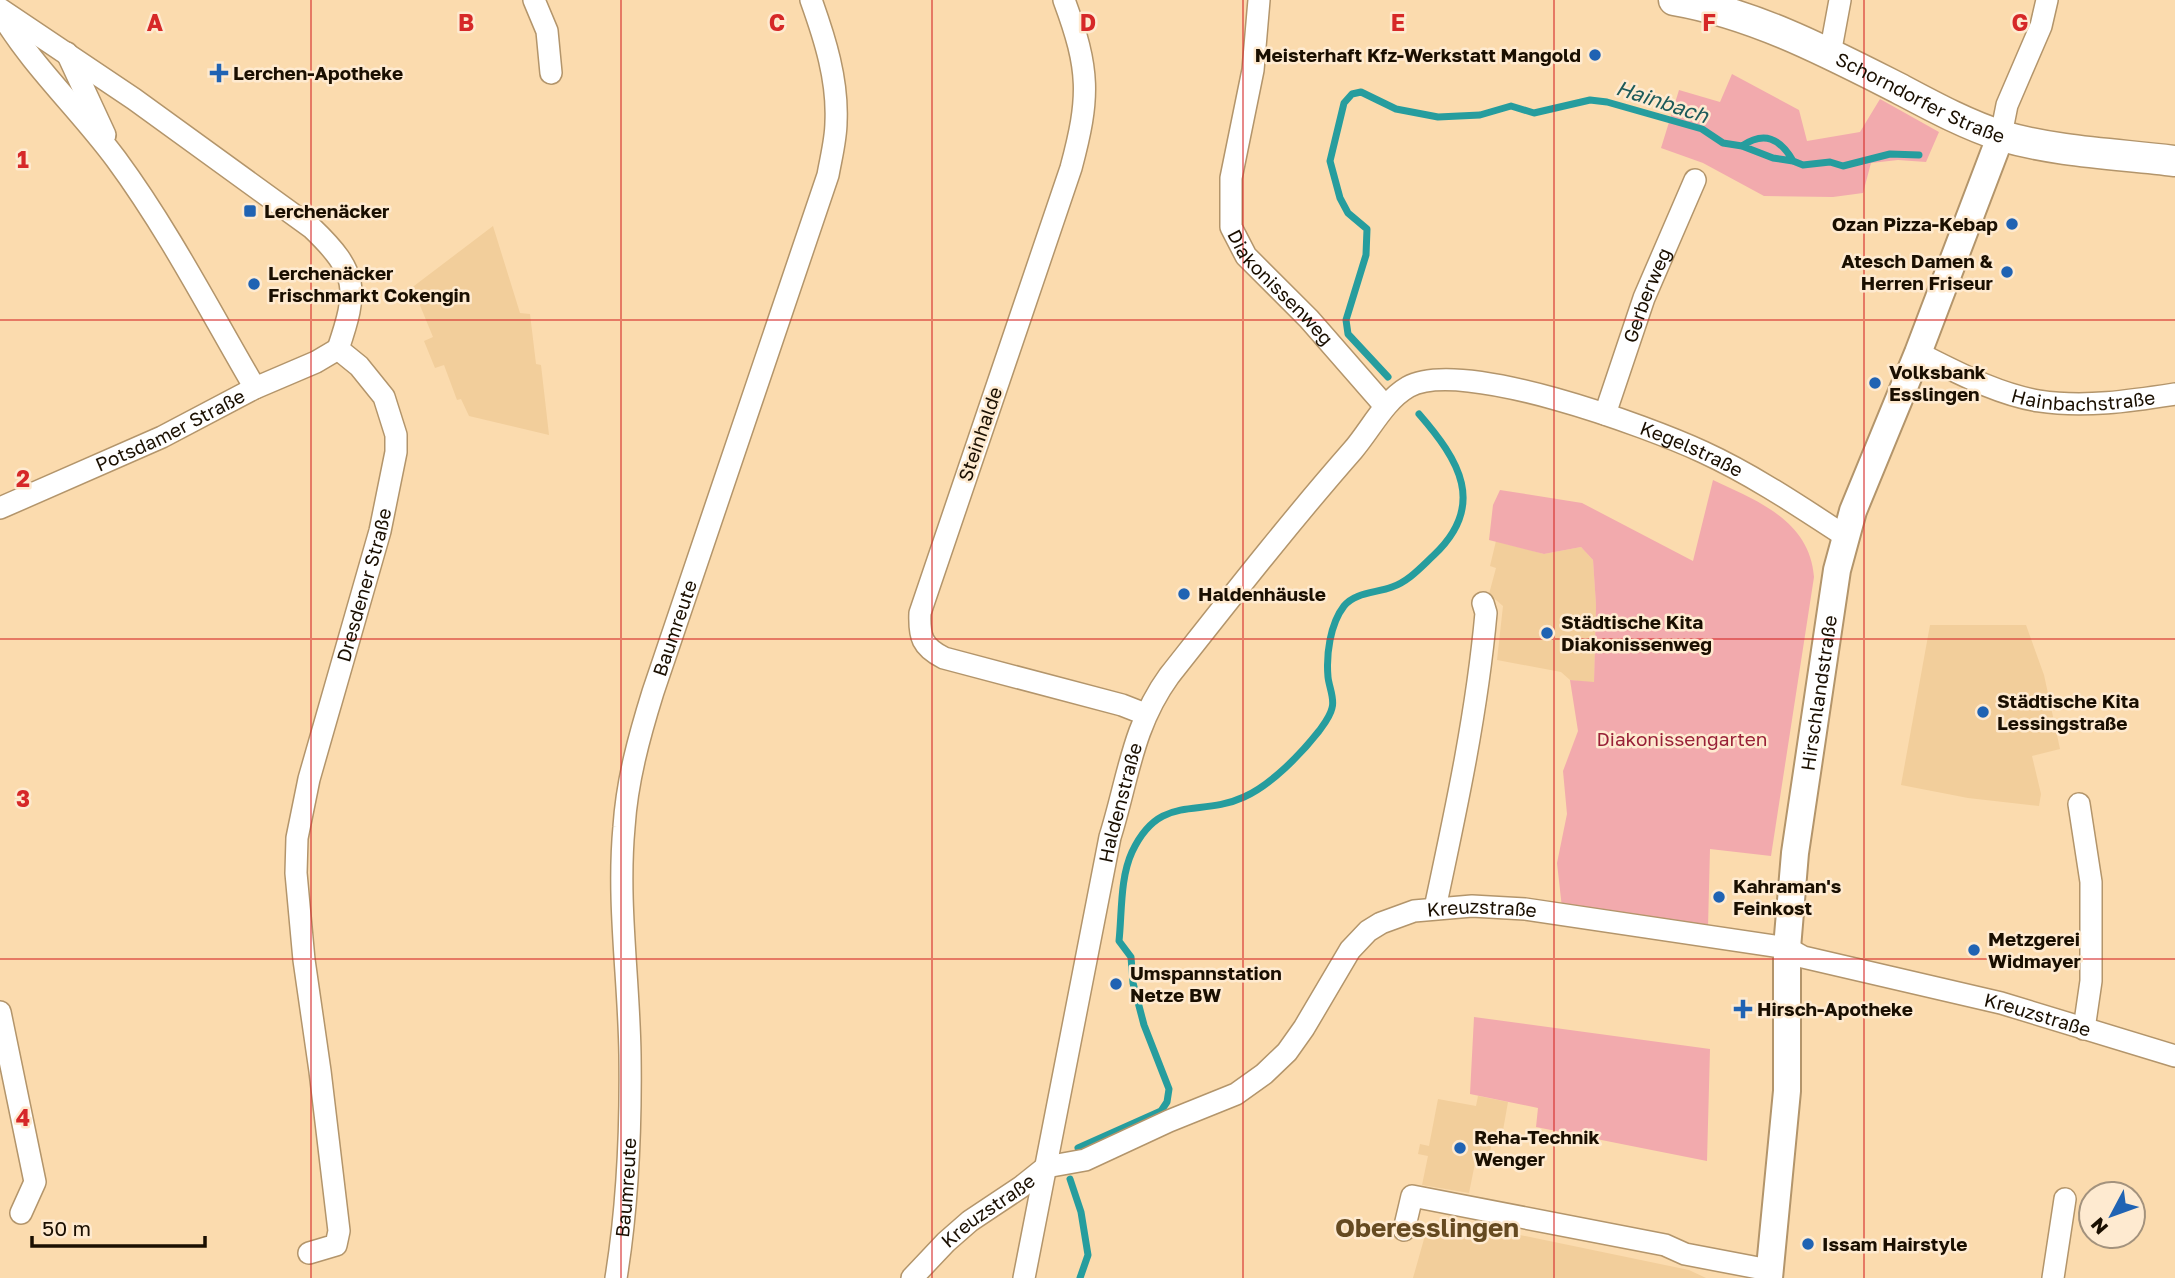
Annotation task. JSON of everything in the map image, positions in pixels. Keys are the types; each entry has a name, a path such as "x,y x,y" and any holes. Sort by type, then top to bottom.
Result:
{"main road":[{"name":"Schorndorfer Straße","path":"1674,0 1731,13 1772,27 1953,115 2001,135 2048,145 2175,161"}],"street":[{"path":"534,0 547,31 551,73"},
{"name":"Baumreute","path":"616,1278 623,1236 628,1162 630,1054 622,883 624,827 630,778 653,692 828,175 836,121 834,87 828,52 811,0"},
{"name":"Steinhalde","path":"1064,0 1078,36 1085,71 1085,104 1081,131 1059,204 920,613 919,632 930,651 944,658 1122,705 1145,714"},
{"name":"Diakonissenweg","path":"1259,0 1253,70 1231,178 1231,227 1246,256 1309,319 1385,406"},
{"path":"1830,54 1840,0"},
{"path":"2001,135 2007,105 2041,26 2047,0"},
{"path":"0,10 67,53 312,228 330,245 344,264 351,280 349,317 338,349"},
{"path":"0,10 17,41 116,159 179,256 255,388"},
{"path":"67,53 116,159"},
{"name":"Hirschlandstraße","path":"1769,1274 1787,1091 1787,948 1795,853 1823,652 1845,536 1927,358 2001,135"},
{"name":"Gerberweg","path":"1605,414 1644,298 1695,180"},
{"name":"Potsdamer Straße","path":"0,508 162,437 255,388 316,362 338,349"},
{"name":"Dresdener Straße","path":"309,1253 336,1245 339,1231 304,960 296,873 297,838 309,779 380,531 396,452 392,415 384,397 359,366 338,349"},
{"name":"Hainbachstraße","path":"1927,358 1990,387 2039,401 2061,404 2106,403 2175,394"},
{"name":"Kegelstraße","path":"1385,406 1415,383 1439,379 1526,391 1605,414 1721,461 1788,499 1845,536"},
{"name":"Haldenstraße","path":"1024,1278 1110,837 1123,795 1132,751 1145,714 1169,676 1385,406"},
{"path":"1435,908 1470,747 1480,679 1486,613 1483,604"},
{"path":"2079,804 2090,861 2091,882 2091,981 2084,1029"},
{"name":"Kreuzstraße","path":"912,1278 970,1221 1046,1167 1085,1160 1236,1094 1264,1074 1287,1052 1343,960 1368,931 1381,923 1414,911 1472,906 1525,909 1787,948 1803,957 2001,1003 2175,1056"},
{"path":"0,1012 35,1182 21,1213"},
{"path":"1404,1230 1412,1196 1665,1245 1685,1254 1769,1274"},
{"path":"2053,1278 2065,1199"}],"shaded area":[{"path":"493,226 520,313 530,314 536,364 541,365 549,435 469,416 461,399 457,400 444,365 435,368 424,341 433,337 410,289"},
{"name":"Städtische Kita Diakonissenweg","path":"1496,541 1544,554 1581,547 1593,560 1596,605 1594,683 1570,680 1561,672 1497,660 1503,606 1489,594 1496,568 1490,566"},
{"name":"Städtische Kita Lessingstraße","path":"1930,625 2026,625 2044,675 2060,749 2032,756 2041,794 2039,806 1968,798 1901,785"},
{"name":"Reha-Technik Wenger","path":"1478,1096 1508,1102 1502,1136 1493,1134 1489,1160 1476,1158 1469,1193 1422,1185 1428,1156 1418,1154 1420,1144 1429,1146 1438,1099 1476,1106"},
{"path":"1462,1226 1486,1228 1689,1270 1706,1278 1413,1278 1426,1232"}],"green space":[{"path":"1732,74 1799,110 1807,141 1860,132 1880,99 1939,132 1926,162 1898,160 1871,163 1863,193 1833,197 1764,196 1703,163 1661,148 1679,90 1720,102"},
{"name":"Diakonissengarten","path":"1713,480 1764,505 1792,527 1803,541 1814,577 1771,856 1710,849 1708,927 1562,908 1557,863 1567,814 1563,771 1578,731 1570,680 1594,682 1596,605 1593,560 1581,547 1544,554 1489,540 1493,505 1500,490 1582,503 1693,561"},
{"path":"1474,1017 1710,1049 1707,1161 1536,1127 1538,1108 1470,1094"}],"waterway":[{"name":"Hainbach","path":"1388,377 1348,334 1346,320 1366,255 1367,229 1348,213 1340,198 1330,161 1344,103 1352,94 1361,92 1396,109 1438,117 1480,115 1511,106 1534,113 1590,100 1607,102 1702,129 1723,143 1742,146 1773,158 1803,165 1830,162 1843,166 1890,154 1919,155"},
{"name":"Hainbach","path":"1742,146 1757,139 1771,139 1783,147 1793,161"},
{"name":"Hainbach","path":"1078,1148 1161,1111 1167,1102 1169,1089 1144,1025 1133,983 1131,957 1119,941 1125,873 1132,852 1143,833 1155,821 1168,814 1227,803 1244,797 1265,785 1294,759 1319,731 1331,711 1333,701 1328,677 1328,650 1339,613 1354,598 1392,587 1409,577 1434,555 1450,536 1460,518 1463,501 1455,466 1446,448 1419,414"},
{"name":"Hainbach","path":"1070,1179 1081,1212 1088,1255 1080,1278"}],"place":[{"name":"Meisterhaft Kfz-Werkstatt Mangold","path":"1595,55"},
{"name":"Lerchen-Apotheke","path":"219,73"},
{"name":"Lerchenäcker","path":"250,211"},
{"name":"Ozan Pizza-Kebap","path":"2012,224"},
{"name":"Atesch Damen & Herren Friseur","path":"2007,272"},
{"name":"Lerchenäcker Frischmarkt Cokengin","path":"254,284"},
{"name":"Volksbank Esslingen","path":"1875,383"},
{"name":"Haldenhäusle","path":"1184,594"},
{"name":"Städtische Kita Diakonissenweg","path":"1547,633"},
{"name":"Städtische Kita Lessingstraße","path":"1983,712"},
{"name":"Kahraman's Feinkost","path":"1719,897"},
{"name":"Metzgerei Widmayer","path":"1974,950"},
{"name":"Umspannstation Netze BW","path":"1116,984"},
{"name":"Hirsch-Apotheke","path":"1743,1009"},
{"name":"Reha-Technik Wenger","path":"1460,1148"},
{"name":"Issam Hairstyle","path":"1808,1244"}],"district":[{"name":"Oberesslingen","path":"1427,1228"}]}
